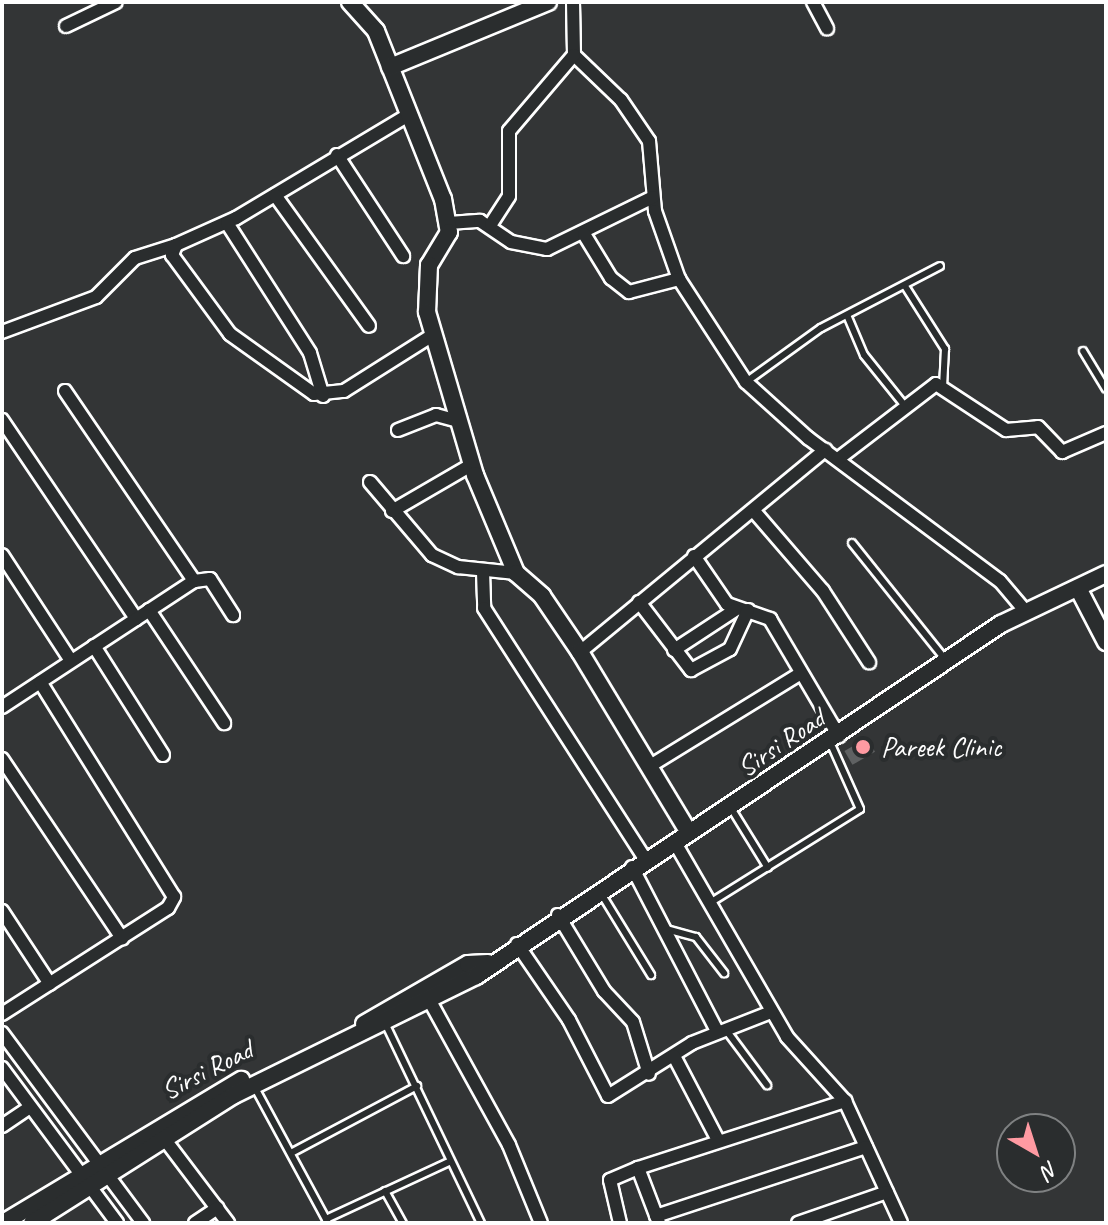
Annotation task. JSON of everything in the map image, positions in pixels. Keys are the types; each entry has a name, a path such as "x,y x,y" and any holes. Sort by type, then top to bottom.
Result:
{"main road":[{"path":"350,2 371,20 410,114 449,223 427,275 434,334 471,465 516,573 542,596 580,652 650,766 682,837"},
{"path":"390,67 548,2"},
{"name":"Sirsi Road","path":"101,1167 163,1137 254,1086 386,1025 468,964 488,963 598,888 731,808 947,662 1027,613 1106,574"},
{"path":"1078,588 1106,642"},
{"name":"Sirsi Road","path":"3,1223 85,1178 218,1091 427,996"},
{"name":"Sirsi Road","path":"32,1223 85,1178"}],"street":[{"path":"66,26 116,2"},
{"path":"491,224 509,196 509,131 574,55 573,2"},
{"path":"813,2 827,28"},
{"path":"574,55 621,100 649,141 653,197 679,279 746,382 825,450 980,565 1027,613"},
{"path":"2,332 96,297 135,258 176,245 227,223 410,114"},
{"path":"337,155 403,256"},
{"path":"275,195 369,326"},
{"path":"449,223 491,224 532,249 584,234 653,197"},
{"path":"227,223 310,353 323,396"},
{"path":"584,234 611,278 629,292 679,279"},
{"path":"176,245 174,263 230,334 323,396 344,391 434,334"},
{"path":"838,459 905,406 943,385 1006,430 1043,430 1062,452 1106,433"},
{"path":"65,391 194,581"},
{"path":"398,430 436,415 458,421"},
{"path":"2,420 136,619"},
{"path":"580,652 825,450"},
{"path":"392,511 471,465"},
{"path":"370,482 432,555 483,572 516,573"},
{"path":"753,510 823,591 869,662"},
{"path":"2,555 71,661"},
{"path":"694,556 742,610 770,619 834,739"},
{"path":"483,572 484,608 638,863 661,913 662,929 721,1030"},
{"path":"4,702 40,682 194,581 210,579 233,615"},
{"path":"639,602 685,668 697,669 730,649 742,610"},
{"path":"149,610 224,723"},
{"path":"674,650 742,610"},
{"path":"94,646 163,755"},
{"path":"650,766 801,673"},
{"path":"2,1014 122,938 174,897 40,682"},
{"path":"2,759 122,938"},
{"path":"682,837 713,901 724,939 771,1012 845,1101 901,1223"},
{"path":"2,911 50,984"},
{"path":"558,915 604,991 633,1022 649,1074"},
{"path":"517,944 574,1027 603,1092 613,1097 674,1056 721,1030 771,1012"},
{"path":"427,996 509,1145 541,1223"},
{"path":"2,1033 143,1223"},
{"path":"674,1056 718,1140"},
{"path":"2,1068 117,1223"},
{"path":"620,1223 608,1184 638,1168 845,1101"},
{"path":"2,1126 29,1108"},
{"path":"163,1137 228,1223"},
{"path":"638,1168 657,1220 866,1147"},
{"path":"798,1223 887,1192"},
{"path":"195,1223 217,1208"}],"lane":[{"path":"746,382 847,315 940,266"},
{"path":"905,286 945,349 943,385"},
{"path":"847,315 864,355 905,406"},
{"path":"1083,351 1106,389"},
{"path":"852,543 947,662"},
{"path":"713,901 860,809 834,739"},
{"path":"731,808 768,868"},
{"path":"598,888 651,975"},
{"path":"662,929 696,937 724,973"},
{"path":"386,1025 417,1086 449,1162 481,1223"},
{"path":"721,1030 767,1085"},
{"path":"254,1086 327,1221 449,1162"},
{"path":"291,1153 417,1086"},
{"path":"385,1191 403,1223"}],"building":[{"path":"867,738 875,752 852,765 844,751"}],"place":[{"name":"Pareek Clinic","path":"863,747"}]}
